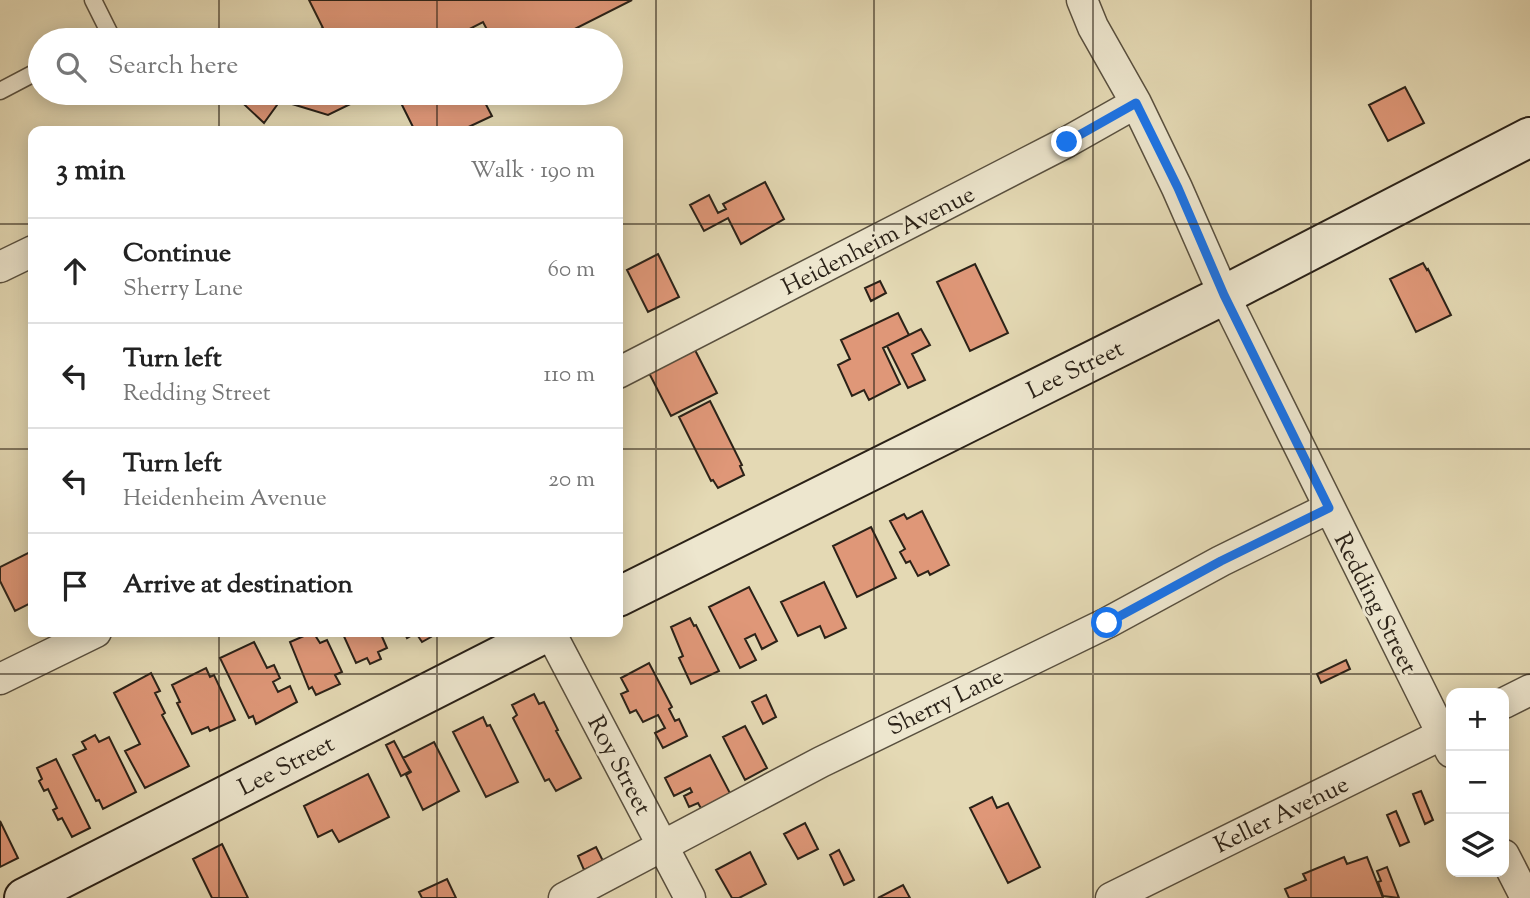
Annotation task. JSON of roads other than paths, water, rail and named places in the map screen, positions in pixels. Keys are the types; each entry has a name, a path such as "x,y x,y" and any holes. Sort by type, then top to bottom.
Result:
{"street":[{"name":"Redding Street","path":"1082,0 1093,27 1136,103 1178,188 1224,295 1329,508 1446,735"},
{"name":"Heidenheim Avenue","path":"623,370 1067,142 1136,103"},
{"name":"Lee Street","path":"623,595 1224,295 1530,137"},
{"path":"0,267 28,253"},
{"name":"Sherry Lane","path":"564,898 821,762 1107,623 1221,561 1329,508"},
{"path":"0,679 86,637"},
{"name":"Lee Street","path":"24,898 539,637"},
{"name":"Roy Street","path":"552,637 690,898"},
{"path":"1509,701 1530,690"},
{"name":"Keller Avenue","path":"1111,898 1446,740"},
{"path":"1509,865 1526,898"}],"lane":[{"path":"93,0 107,28"},
{"path":"0,91 28,76"}]}
